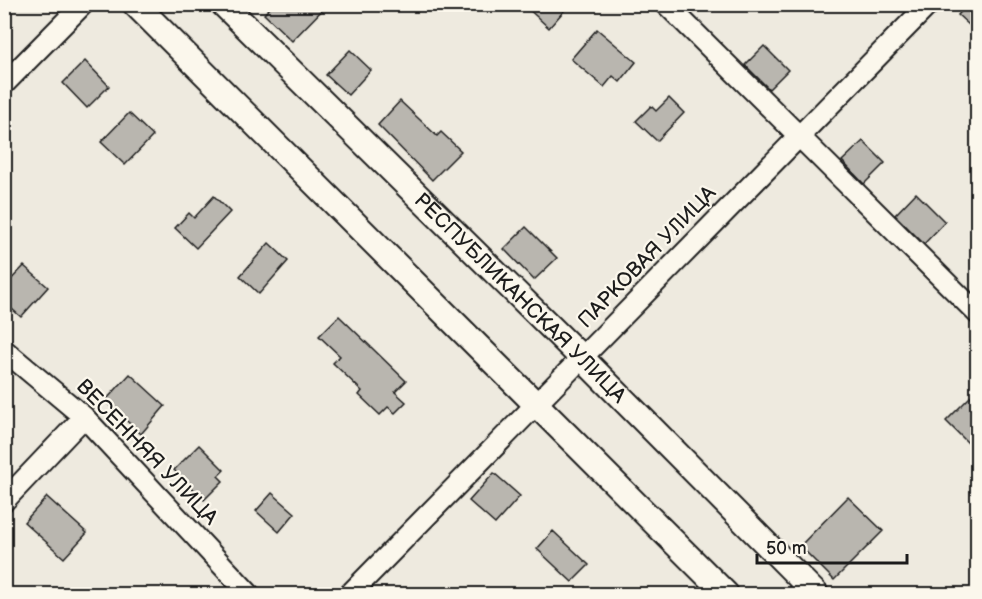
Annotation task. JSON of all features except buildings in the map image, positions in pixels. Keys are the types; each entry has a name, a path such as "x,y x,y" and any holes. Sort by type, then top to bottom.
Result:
{"street":[{"path":"4,84 83,4"},
{"path":"135,4 726,594"},
{"name":"РЕСПУБЛИКАНСКАЯ УЛИЦА","path":"223,4 582,358 816,594"},
{"path":"666,4 978,314"},
{"name":"ПАРКОВАЯ УЛИЦА","path":"350,594 929,4"},
{"name":"ВЕСЕННЯЯ УЛИЦА","path":"4,350 84,417 249,594"},
{"path":"4,501 84,417"}]}
